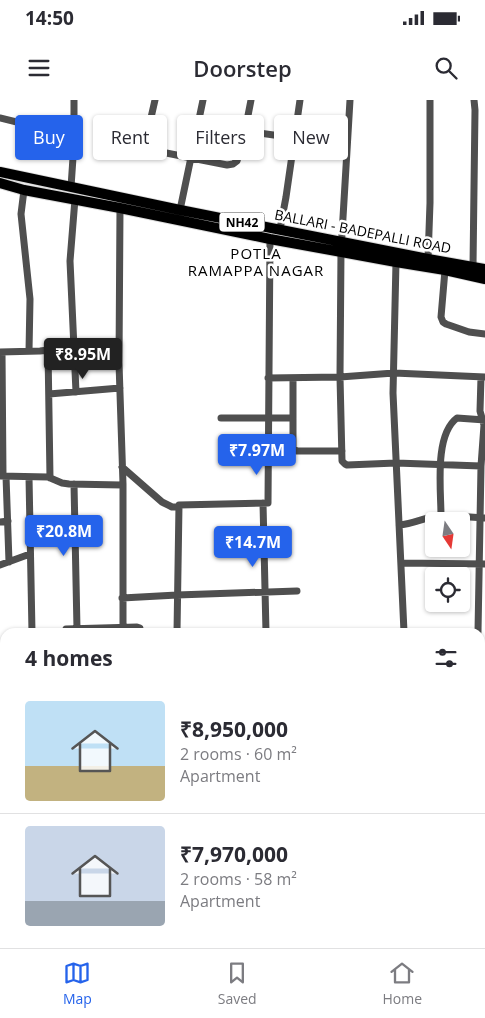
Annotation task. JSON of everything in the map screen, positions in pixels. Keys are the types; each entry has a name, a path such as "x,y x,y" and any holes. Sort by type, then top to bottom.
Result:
{"highway":[{"name":"BALLARI - BADEPALLI ROAD","path":"0,172 280,229 396,262 485,279"},
{"name":"BALLARI - BADEPALLI ROAD","path":"0,183 24,190 270,239 341,246 485,269"}],"street":[{"path":"71,187 74,100"},
{"path":"155,100 145,148 177,155"},
{"path":"200,115 203,100"},
{"path":"248,115 251,100"},
{"path":"298,115 300,100"},
{"path":"350,100 341,246 340,377 342,461 348,465 396,462 481,466"},
{"path":"428,259 430,100"},
{"path":"473,266 474,100"},
{"path":"0,118 15,122"},
{"path":"180,210 191,160"},
{"path":"201,160 227,165 235,163 237,160"},
{"path":"280,229 292,160"},
{"path":"24,190 21,214 30,299 29,351"},
{"path":"75,199 70,261 76,392"},
{"path":"120,208 119,347 123,627"},
{"path":"177,628 179,505 268,503 270,239"},
{"path":"396,262 393,393 404,628"},
{"path":"445,270 441,314 443,322 469,332 485,334"},
{"path":"9,562 4,521 1,352 74,347 119,347"},
{"path":"48,350 50,478"},
{"path":"268,378 340,377 394,373 483,377 480,411 484,420 481,466 483,482 482,608 479,628"},
{"path":"293,378 293,448 295,450 342,451"},
{"path":"49,394 120,388"},
{"path":"221,418 293,418"},
{"path":"441,512 440,464 444,436 455,419 484,420"},
{"path":"122,466 162,502 179,508"},
{"path":"3,476 50,478 62,484 122,485"},
{"path":"29,477 32,628"},
{"path":"74,484 77,628"},
{"path":"263,503 266,628"},
{"path":"470,517 483,518"},
{"path":"399,525 425,519"},
{"path":"0,565 30,554"},
{"path":"401,563 482,564"},
{"path":"122,598 297,591"},
{"path":"119,628 139,628"}],"district":[{"name":"POTLA RAMAPPA NAGAR","path":"256,262"}]}
